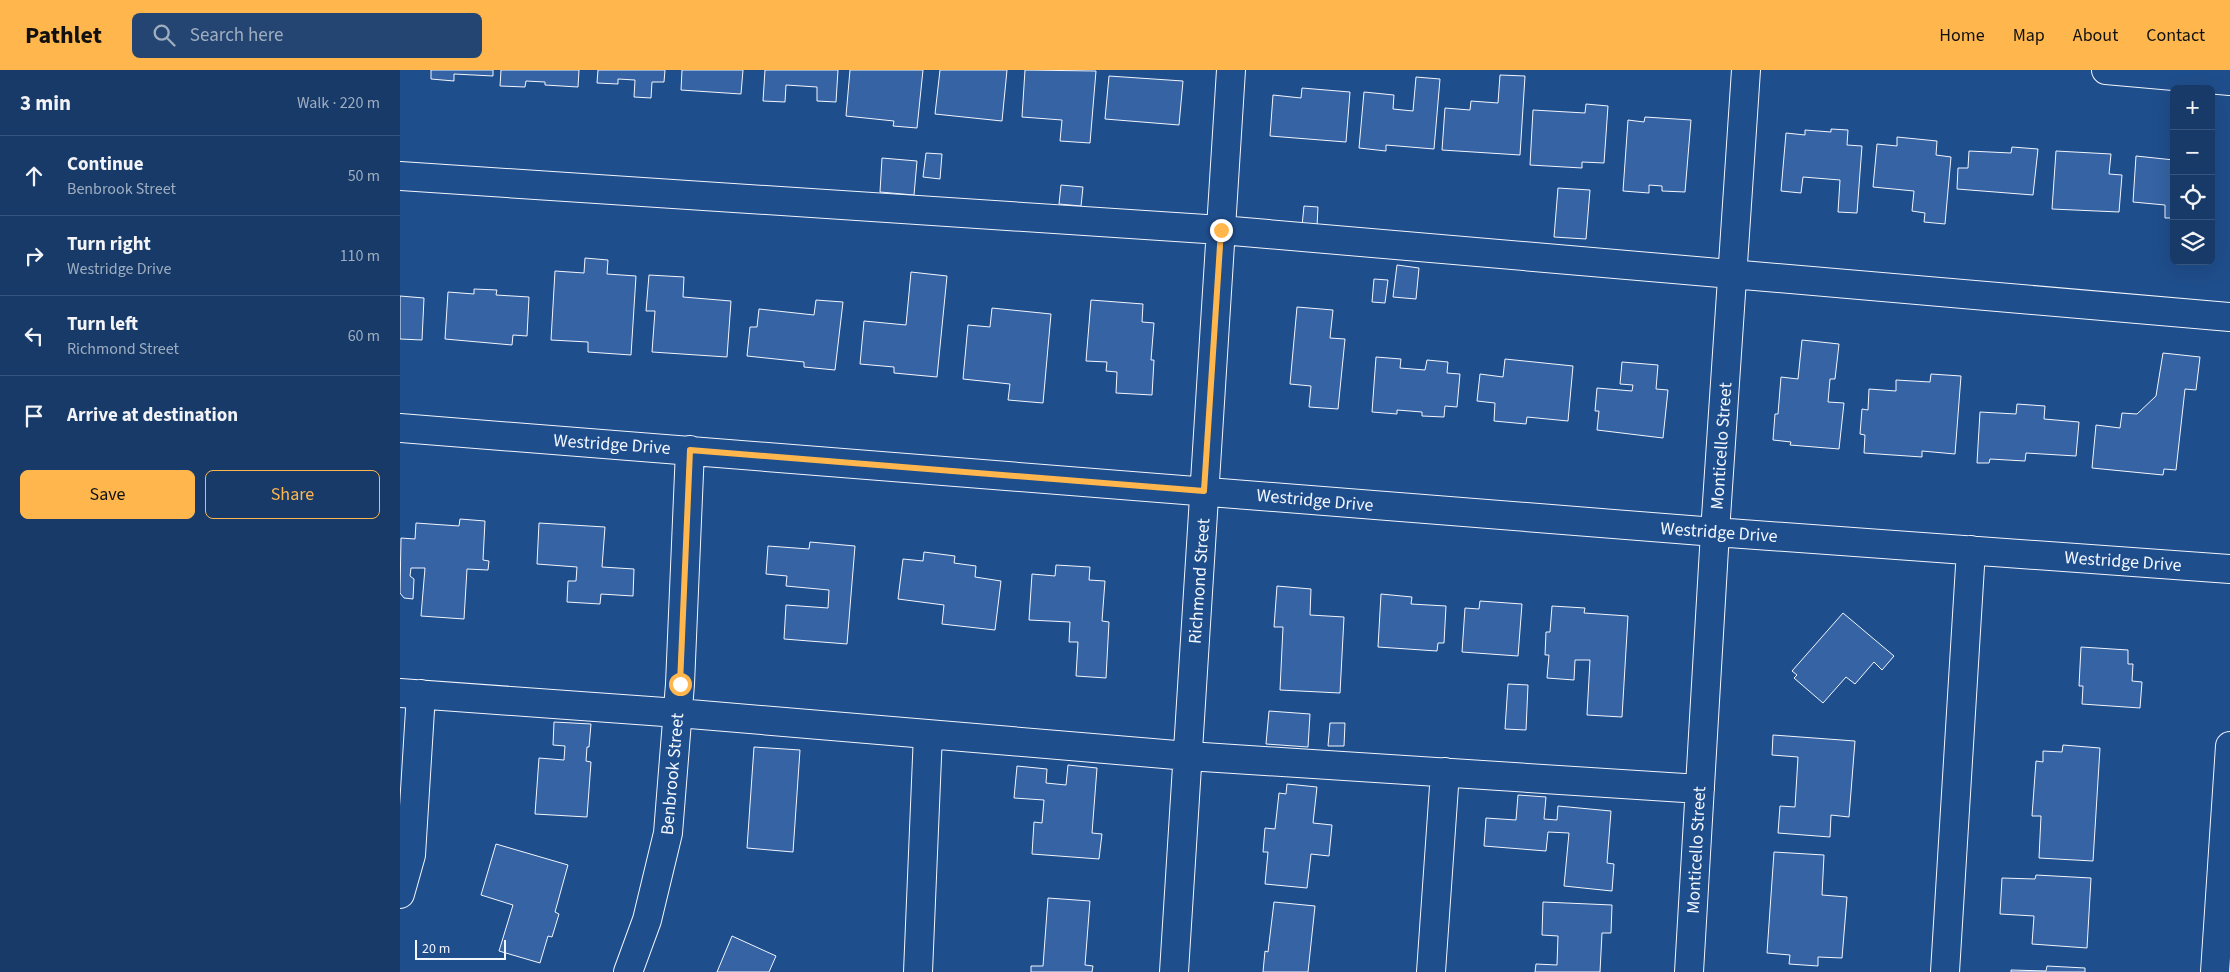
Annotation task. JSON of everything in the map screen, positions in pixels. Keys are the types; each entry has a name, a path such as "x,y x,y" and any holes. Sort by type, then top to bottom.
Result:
{"street":[{"name":"Richmond Street","path":"1174,972 1231,70"},
{"name":"Monticello Street","path":"1689,972 1715,532 1746,70"},
{"path":"2106,70 2230,82"},
{"path":"400,176 1221,230 2230,317"},
{"name":"Westridge Drive","path":"400,428 1715,532 2230,569"},
{"name":"Benbrook Street","path":"628,972 647,920 668,834 678,712 690,450"},
{"path":"1945,972 1971,550"},
{"path":"400,894 411,855 411,694 678,712 1188,756 1700,789"},
{"path":"918,972 928,734"},
{"path":"2215,972 2230,746"},
{"path":"1431,972 1445,772"}],"building":[{"path":"431,70 493,70 493,76 454,74 454,81 431,79"},
{"path":"501,70 579,70 578,87 545,85 545,82 526,81 525,87 500,86"},
{"path":"598,70 665,70 664,82 652,82 651,98 634,97 635,80 618,79 618,84 597,83"},
{"path":"682,70 743,70 741,94 681,90"},
{"path":"765,70 838,70 836,102 817,101 817,87 786,85 785,102 763,101"},
{"path":"850,70 923,70 917,128 893,126 894,121 846,116"},
{"path":"940,70 1007,70 1002,121 935,114"},
{"path":"1025,70 1096,71 1090,143 1060,141 1062,120 1022,117"},
{"path":"1500,75 1525,76 1520,155 1442,150 1445,108 1470,110 1471,101 1498,103"},
{"path":"1109,76 1183,81 1179,125 1105,119"},
{"path":"1416,77 1440,79 1434,149 1386,145 1386,151 1359,148 1364,92 1394,95 1393,109 1413,111"},
{"path":"1302,88 1350,92 1346,142 1270,136 1273,95 1301,98"},
{"path":"1586,104 1608,106 1604,163 1582,162 1582,168 1530,165 1533,110 1585,113"},
{"path":"1645,117 1691,120 1685,192 1662,191 1662,186 1649,185 1649,193 1623,191 1628,120 1644,122"},
{"path":"1831,129 1848,130 1847,145 1862,146 1857,213 1838,212 1840,180 1803,177 1801,193 1781,191 1786,133 1805,135 1805,130 1831,132"},
{"path":"1897,137 1937,141 1936,155 1951,157 1945,224 1924,222 1925,213 1912,211 1914,191 1873,187 1877,144 1897,146"},
{"path":"2012,147 2038,149 2033,195 1957,189 1958,168 1968,168 1969,151 2011,153"},
{"path":"2056,151 2111,154 2109,174 2122,175 2119,212 2052,209"},
{"path":"926,153 942,154 940,179 923,177"},
{"path":"2136,156 2170,160 2170,218 2165,218 2165,205 2133,202"},
{"path":"882,158 917,161 914,195 880,192"},
{"path":"1061,185 1083,187 1081,206 1059,204"},
{"path":"1558,188 1590,190 1586,239 1554,237"},
{"path":"1304,206 1318,207 1317,227 1302,226"},
{"path":"585,258 608,260 607,274 636,276 631,355 588,352 588,342 551,340 555,271 584,273"},
{"path":"1397,265 1419,268 1416,299 1393,297"},
{"path":"911,272 947,276 937,377 894,373 894,367 860,364 864,321 906,325"},
{"path":"649,275 684,277 683,297 731,301 727,357 652,352 655,311 646,311"},
{"path":"1374,279 1388,280 1385,303 1372,302"},
{"path":"474,289 497,290 496,295 529,297 527,336 513,335 512,345 445,339 448,292 474,294"},
{"path":"400,296 424,298 422,340 400,339"},
{"path":"816,300 843,302 835,370 804,367 804,362 747,356 750,327 757,327 759,309 814,315"},
{"path":"1091,300 1143,304 1142,322 1154,323 1151,360 1154,360 1152,395 1116,393 1117,372 1106,371 1107,362 1086,361"},
{"path":"1297,307 1333,310 1330,338 1345,339 1338,409 1309,407 1311,386 1290,384"},
{"path":"992,308 1051,314 1043,403 1008,400 1010,384 963,379 968,325 990,327"},
{"path":"1802,340 1839,344 1835,379 1830,379 1828,402 1844,403 1839,449 1790,445 1791,442 1773,440 1775,414 1778,414 1781,377 1798,379"},
{"path":"2163,353 2200,357 2196,390 2185,389 2176,470 2164,469 2163,475 2092,468 2096,425 2120,428 2122,413 2137,414 2156,396"},
{"path":"1376,357 1401,359 1400,368 1425,370 1427,360 1448,362 1447,373 1460,374 1457,407 1445,406 1444,417 1422,416 1422,412 1397,410 1397,414 1372,412"},
{"path":"1505,359 1573,366 1568,421 1527,417 1526,424 1494,421 1495,403 1477,401 1480,374 1503,377"},
{"path":"1622,362 1658,365 1656,389 1668,390 1663,438 1597,430 1599,411 1595,411 1597,388 1632,391 1633,385 1620,384"},
{"path":"1931,374 1961,376 1955,454 1922,451 1922,457 1864,453 1865,435 1860,434 1862,409 1868,410 1869,389 1896,391 1896,380 1930,382"},
{"path":"2017,404 2045,406 2044,419 2079,422 2076,456 2026,453 2025,461 1990,459 1989,463 1977,463 1980,412 2016,414"},
{"path":"460,519 485,521 483,560 489,561 488,570 467,569 464,619 421,616 425,568 411,568 410,576 414,579 413,599 404,598 400,593 401,538 415,539 416,523 459,526"},
{"path":"539,523 605,527 602,567 634,569 633,596 601,594 600,604 567,602 568,581 576,581 577,567 537,564"},
{"path":"810,542 855,546 847,644 784,639 786,605 828,608 829,590 786,586 787,576 766,574 768,546 809,549"},
{"path":"924,552 955,556 954,563 976,566 975,577 1001,581 995,630 942,624 944,605 898,599 903,559 923,561"},
{"path":"1056,565 1090,567 1089,580 1105,581 1102,621 1109,622 1106,678 1076,676 1078,642 1069,642 1070,622 1029,620 1032,574 1055,576"},
{"path":"1277,586 1311,589 1310,615 1344,617 1340,693 1280,690 1283,627 1274,627"},
{"path":"1381,594 1412,597 1411,604 1446,606 1444,643 1438,643 1437,651 1378,647"},
{"path":"1480,601 1522,604 1518,656 1462,652 1465,608 1479,609"},
{"path":"1552,606 1585,608 1584,613 1628,616 1622,717 1587,715 1590,660 1575,660 1574,680 1547,678 1549,655 1545,655 1546,632 1550,632"},
{"path":"1843,613 1894,656 1882,670 1874,662 1855,684 1846,677 1823,703 1794,678 1797,675 1792,671"},
{"path":"2081,647 2128,650 2128,664 2133,664 2132,681 2142,682 2140,708 2082,704 2083,686 2079,686"},
{"path":"1508,684 1528,685 1526,730 1505,729"},
{"path":"1269,711 1310,714 1308,747 1266,744"},
{"path":"554,722 591,724 586,761 591,762 587,817 535,814 539,758 564,760 565,746 553,745"},
{"path":"1330,723 1345,723 1344,746 1328,746"},
{"path":"1773,735 1855,741 1849,817 1831,815 1830,837 1778,833 1780,806 1795,807 1798,757 1772,755"},
{"path":"2063,745 2100,748 2093,861 2039,858 2041,816 2032,816 2036,761 2043,762 2043,751 2062,752"},
{"path":"754,747 800,750 793,852 747,848"},
{"path":"1068,765 1097,768 1092,833 1102,834 1099,859 1032,854 1034,822 1042,823 1044,800 1014,798 1017,766 1047,769 1046,783 1066,785"},
{"path":"1287,784 1317,787 1313,823 1332,825 1329,856 1311,854 1307,888 1265,884 1268,852 1263,852 1265,828 1275,829 1279,793 1286,794"},
{"path":"1518,795 1546,797 1544,819 1557,820 1558,806 1611,811 1607,863 1614,864 1612,891 1564,886 1569,833 1548,832 1546,851 1484,846 1486,818 1516,820"},
{"path":"496,844 568,865 555,912 559,914 552,937 548,936 540,963 499,951 513,905 481,895"},
{"path":"1774,852 1824,855 1822,895 1847,897 1842,958 1818,957 1818,966 1789,964 1790,955 1767,953"},
{"path":"2036,875 2091,878 2087,948 2032,944 2034,916 2000,914 2002,878 2035,879"},
{"path":"1048,898 1090,901 1085,965 1093,966 1092,972 1031,972 1031,966 1043,966"},
{"path":"1274,902 1315,906 1308,972 1263,972 1265,951 1268,952"},
{"path":"1543,902 1612,905 1611,933 1602,933 1600,972 1535,972 1536,964 1557,965 1558,936 1542,935"},
{"path":"732,936 776,956 769,972 717,972"},
{"path":"2047,966 2085,968 2085,972 2011,972 2011,970 2046,971"}],"route":[{"path":"680,684 690,450 1204,491 1221,230"}]}
